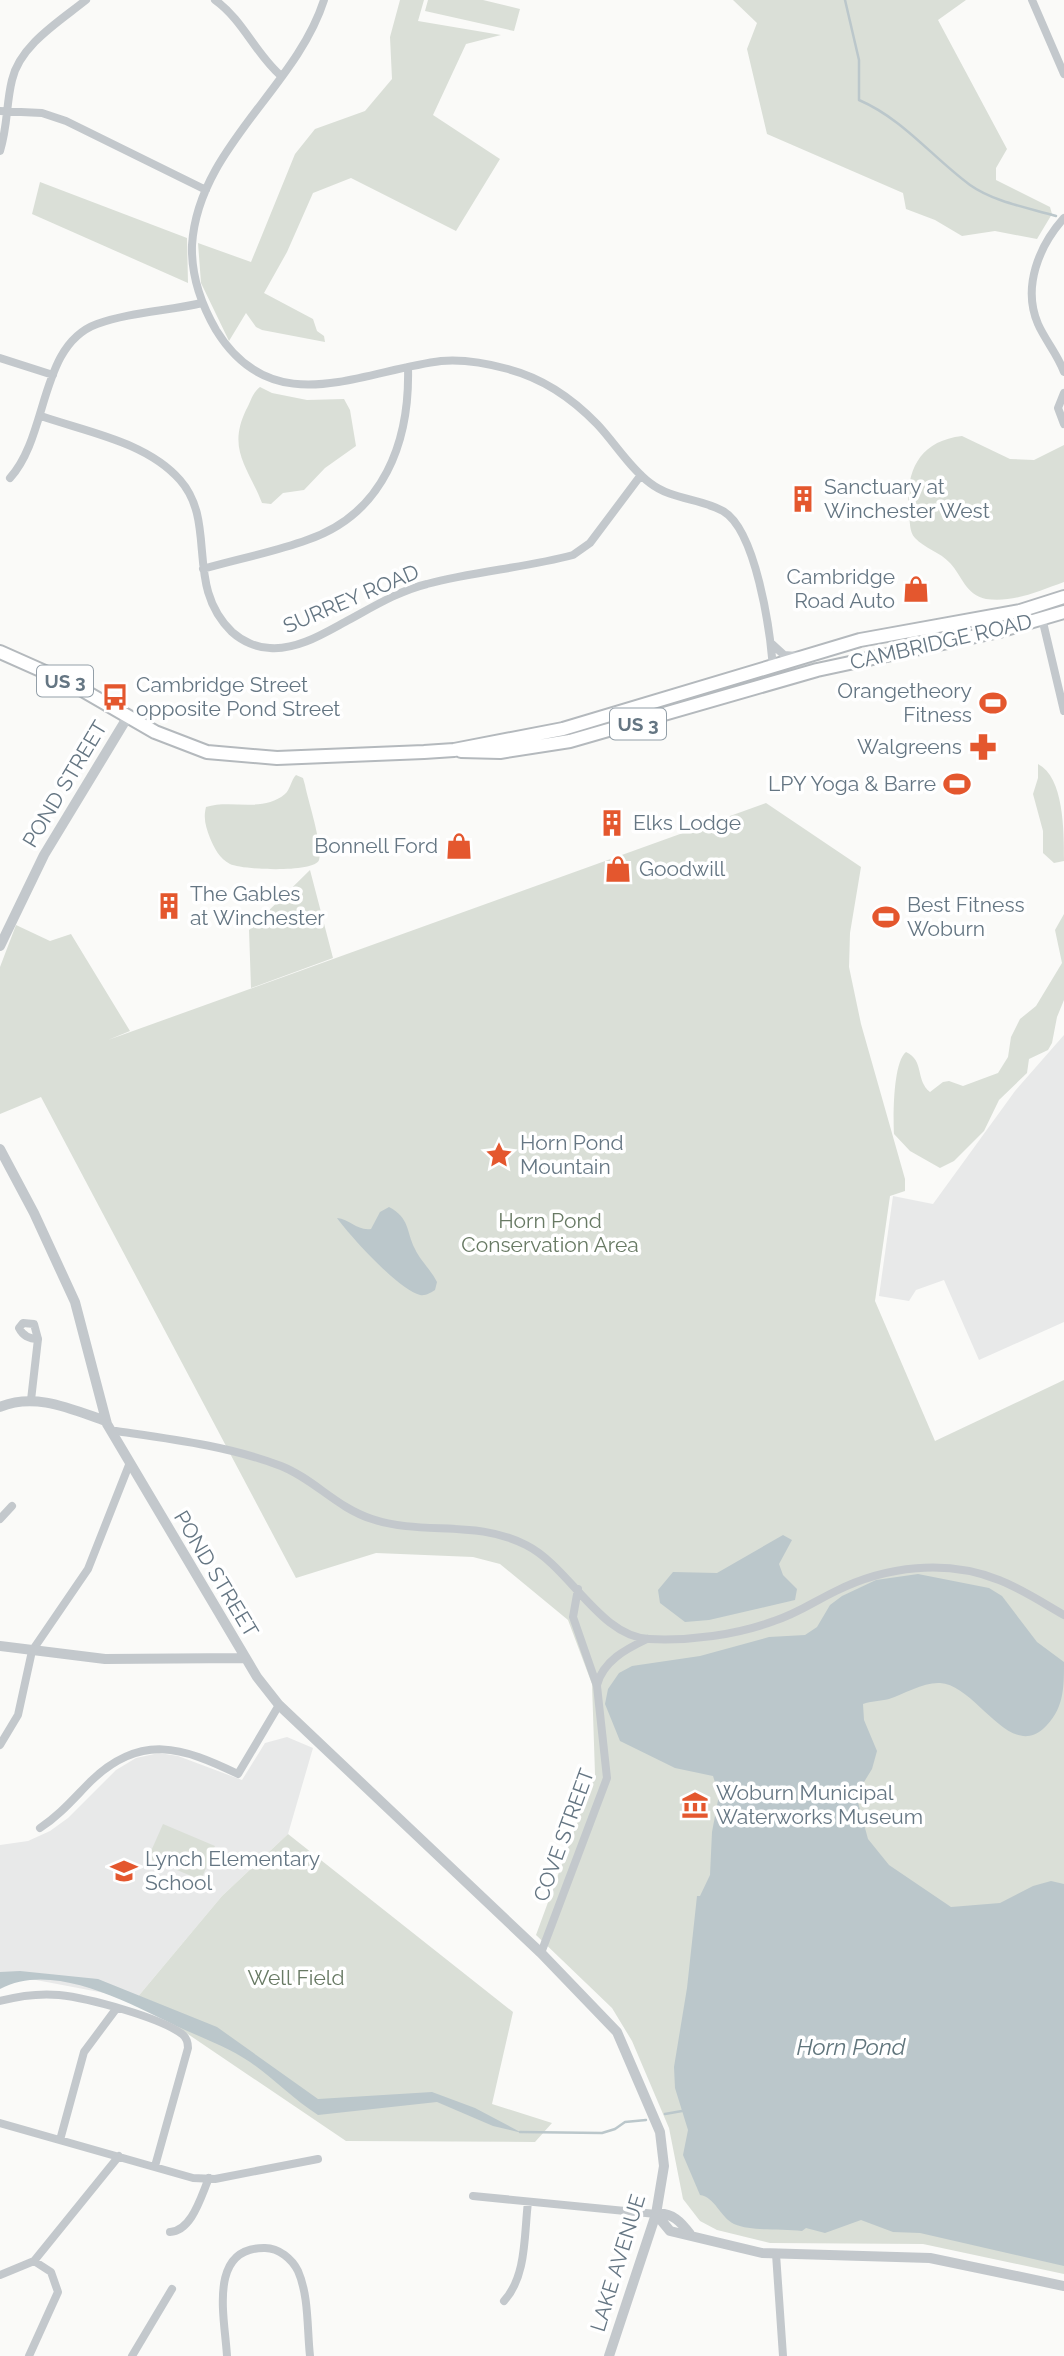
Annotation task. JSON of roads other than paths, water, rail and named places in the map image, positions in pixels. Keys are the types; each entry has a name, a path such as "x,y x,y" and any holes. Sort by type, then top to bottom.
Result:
{"highway":[{"name":"CAMBRIDGE ROAD","path":"820,651 899,631 1020,611 1064,597"},
{"name":"CAMBRIDGE ROAD","path":"696,707 817,670 1064,612"},
{"path":"942,624 945,641"},
{"name":"US 3","path":"454,750 600,720 820,651"},
{"name":"US 3","path":"0,652 72,684 127,718 198,750 244,758 454,750 500,752 570,741 696,707"},
{"path":"690,692 696,707"}],"street":[{"path":"0,151 12,79 23,57 86,0"},
{"path":"215,0 235,16 265,61 281,75"},
{"path":"324,0 311,28 227,152 206,190 196,216 192,244 195,280 202,303 219,335 238,358 273,379 321,386 408,367 460,361 508,369 546,384 597,424 641,475 677,498 720,510 742,528 771,642 773,667"},
{"path":"1032,0 1064,74"},
{"path":"5,111 42,113 66,121 206,190"},
{"path":"1064,218 1037,260 1032,300 1034,314 1064,372"},
{"path":"10,478 28,453 53,375 61,354 71,340 95,324 202,303"},
{"path":"0,358 53,375"},
{"path":"203,569 307,540 343,522 360,506 388,473 398,452 409,397 408,367"},
{"path":"1064,393 1058,410 1064,424"},
{"name":"SURREY ROAD","path":"41,416 142,452 163,464 180,479 189,492 196,511 203,569 211,605 220,620 238,637 270,649 291,646 320,636 425,584 573,555 590,543 641,475"},
{"path":"1042,618 1064,711"},
{"path":"771,642 780,653 789,656 820,651"},
{"name":"POND STREET","path":"0,946 38,866 127,718"},
{"name":"POND STREET","path":"0,1149 39,1223 75,1302 106,1421 129,1465 244,1658 279,1705 523,1937"},
{"path":"31,1400 38,1339"},
{"path":"0,1407 31,1400 106,1421"},
{"path":"116,1432 193,1443 283,1467 352,1512 394,1525 465,1527 505,1535 541,1553 617,1628 647,1639 688,1638 751,1628 798,1612 863,1578 909,1568 946,1568 981,1574 1000,1580 1064,1615"},
{"path":"0,1745 18,1715 32,1651 88,1569 129,1465"},
{"path":"0,1519 12,1506"},
{"name":"COVE STREET","path":"541,1953 607,1778 597,1686 573,1617 578,1589"},
{"path":"597,1686 600,1675 612,1660 647,1639"},
{"path":"0,1646 105,1658 244,1658"},
{"path":"40,1828 59,1815 106,1768 136,1751 173,1748 238,1774 279,1705"},
{"name":"LAKE AVENUE","path":"523,1937 613,2025 650,2104 663,2141 664,2155 656,2214 609,2356"},
{"path":"0,2001 19,1996 58,1995 116,2009 166,2027 188,2040 186,2056 155,2165"},
{"path":"61,2140 84,2052 116,2009"},
{"path":"0,2123 193,2178 209,2178 318,2159"},
{"path":"0,2276 34,2261 119,2156"},
{"path":"170,2232 177,2232 187,2224 209,2178"},
{"path":"473,2196 664,2213 681,2222 690,2234 742,2249 776,2254 930,2258 1064,2286"},
{"path":"504,2301 517,2280 528,2202"},
{"path":"227,2356 223,2280 232,2261 254,2248 272,2248 281,2252 297,2269 304,2297 310,2356"},
{"path":"776,2254 783,2356"},
{"path":"29,2356 58,2292 51,2272 34,2261"},
{"path":"132,2356 172,2289"}],"water":[{"path":"389,1207 404,1220 417,1253 437,1282 435,1290 428,1294 420,1295 411,1291 388,1273 337,1218 371,1229 380,1212"},
{"path":"783,1535 792,1540 779,1564 783,1575 797,1589 795,1600 709,1620 685,1622 660,1603 658,1590 673,1572 717,1573"},
{"name":"Horn Pond","path":"918,1574 989,1588 1002,1596 1037,1642 1064,1662 1059,1707 1043,1729 1030,1736 1017,1735 1005,1728 966,1695 940,1683 921,1686 889,1699 863,1704 864,1720 877,1751 872,1769 856,1795 868,1839 889,1865 951,1907 1000,1903 1033,1886 1051,1881 1064,1884 1064,2266 920,2233 893,2232 861,2220 825,2233 806,2228 802,2231 758,2229 734,2224 710,2199 700,2195 683,2155 688,2130 675,2088 674,2067 687,1988 697,1896 700,1896 710,1875 712,1832 719,1795 713,1776 675,1768 620,1741 605,1704 608,1689 619,1673 632,1666 700,1656 769,1637 805,1635 817,1627 830,1605 842,1596 876,1580"},
{"path":"20,1971 98,1979 217,2027 318,2099 432,2092 475,2108 522,2133 493,2126 437,2102 318,2115 243,2057 98,1991 72,1983 47,1980 22,1981 0,1989 0,1972"}],"waterway":[{"path":"845,0 859,60 859,100 890,117 979,191 1012,204 1056,216"},
{"path":"665,2114 682,2111"},
{"path":"520,2132 602,2133 625,2122 646,2120"}],"place":[{"name":"Sanctuary at Winchester West","path":"803,499"},
{"name":"Cambridge Road Auto","path":"916,589"},
{"name":"Cambridge Street opposite Pond Street","path":"115,697"},
{"name":"Orangetheory Fitness","path":"993,703"},
{"name":"Walgreens","path":"983,747"},
{"name":"LPY Yoga & Barre","path":"957,784"},
{"name":"Elks Lodge","path":"612,823"},
{"name":"Bonnell Ford","path":"459,846"},
{"name":"Goodwill","path":"618,869"},
{"name":"The Gables at Winchester","path":"169,906"},
{"name":"Best Fitness Woburn","path":"886,917"},
{"name":"Horn Pond Mountain","path":"499,1155"},
{"name":"Woburn Municipal Waterworks Museum","path":"695,1805"},
{"name":"Lynch Elementary School","path":"124,1871"}],"park label":[{"name":"Horn Pond Conservation Area","path":"550,1233"},
{"name":"Well Field","path":"296,1978"}]}
